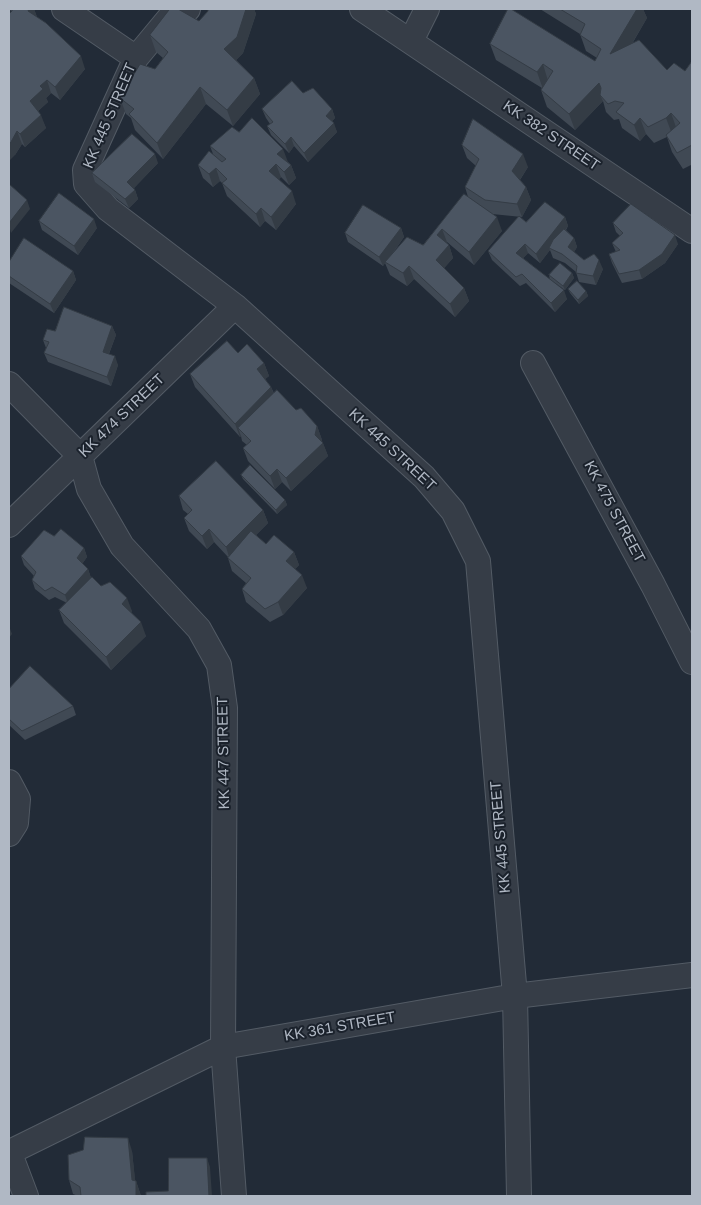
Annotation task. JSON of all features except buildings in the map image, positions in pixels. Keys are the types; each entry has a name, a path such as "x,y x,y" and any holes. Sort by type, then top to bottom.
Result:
{"street":[{"name":"KK 445 STREET","path":"64,9 136,58 85,170 86,184 108,209 235,306 424,477 453,511 478,561 515,996 518,1196"},
{"path":"136,58 170,17 188,9"},
{"name":"KK 382 STREET","path":"362,9 692,231"},
{"path":"411,41 427,9"},
{"name":"KK 474 STREET","path":"9,525 235,306"},
{"name":"KK 475 STREET","path":"533,363 653,585 692,662"},
{"name":"KK 447 STREET","path":"9,384 80,456 89,489 122,546 199,629 219,665 226,708 224,1047 234,1196"},
{"path":"9,782 18,799 16,823 9,834"},
{"name":"KK 361 STREET","path":"9,1152 224,1047 515,996 692,975"},
{"path":"9,1152 26,1196"}]}
